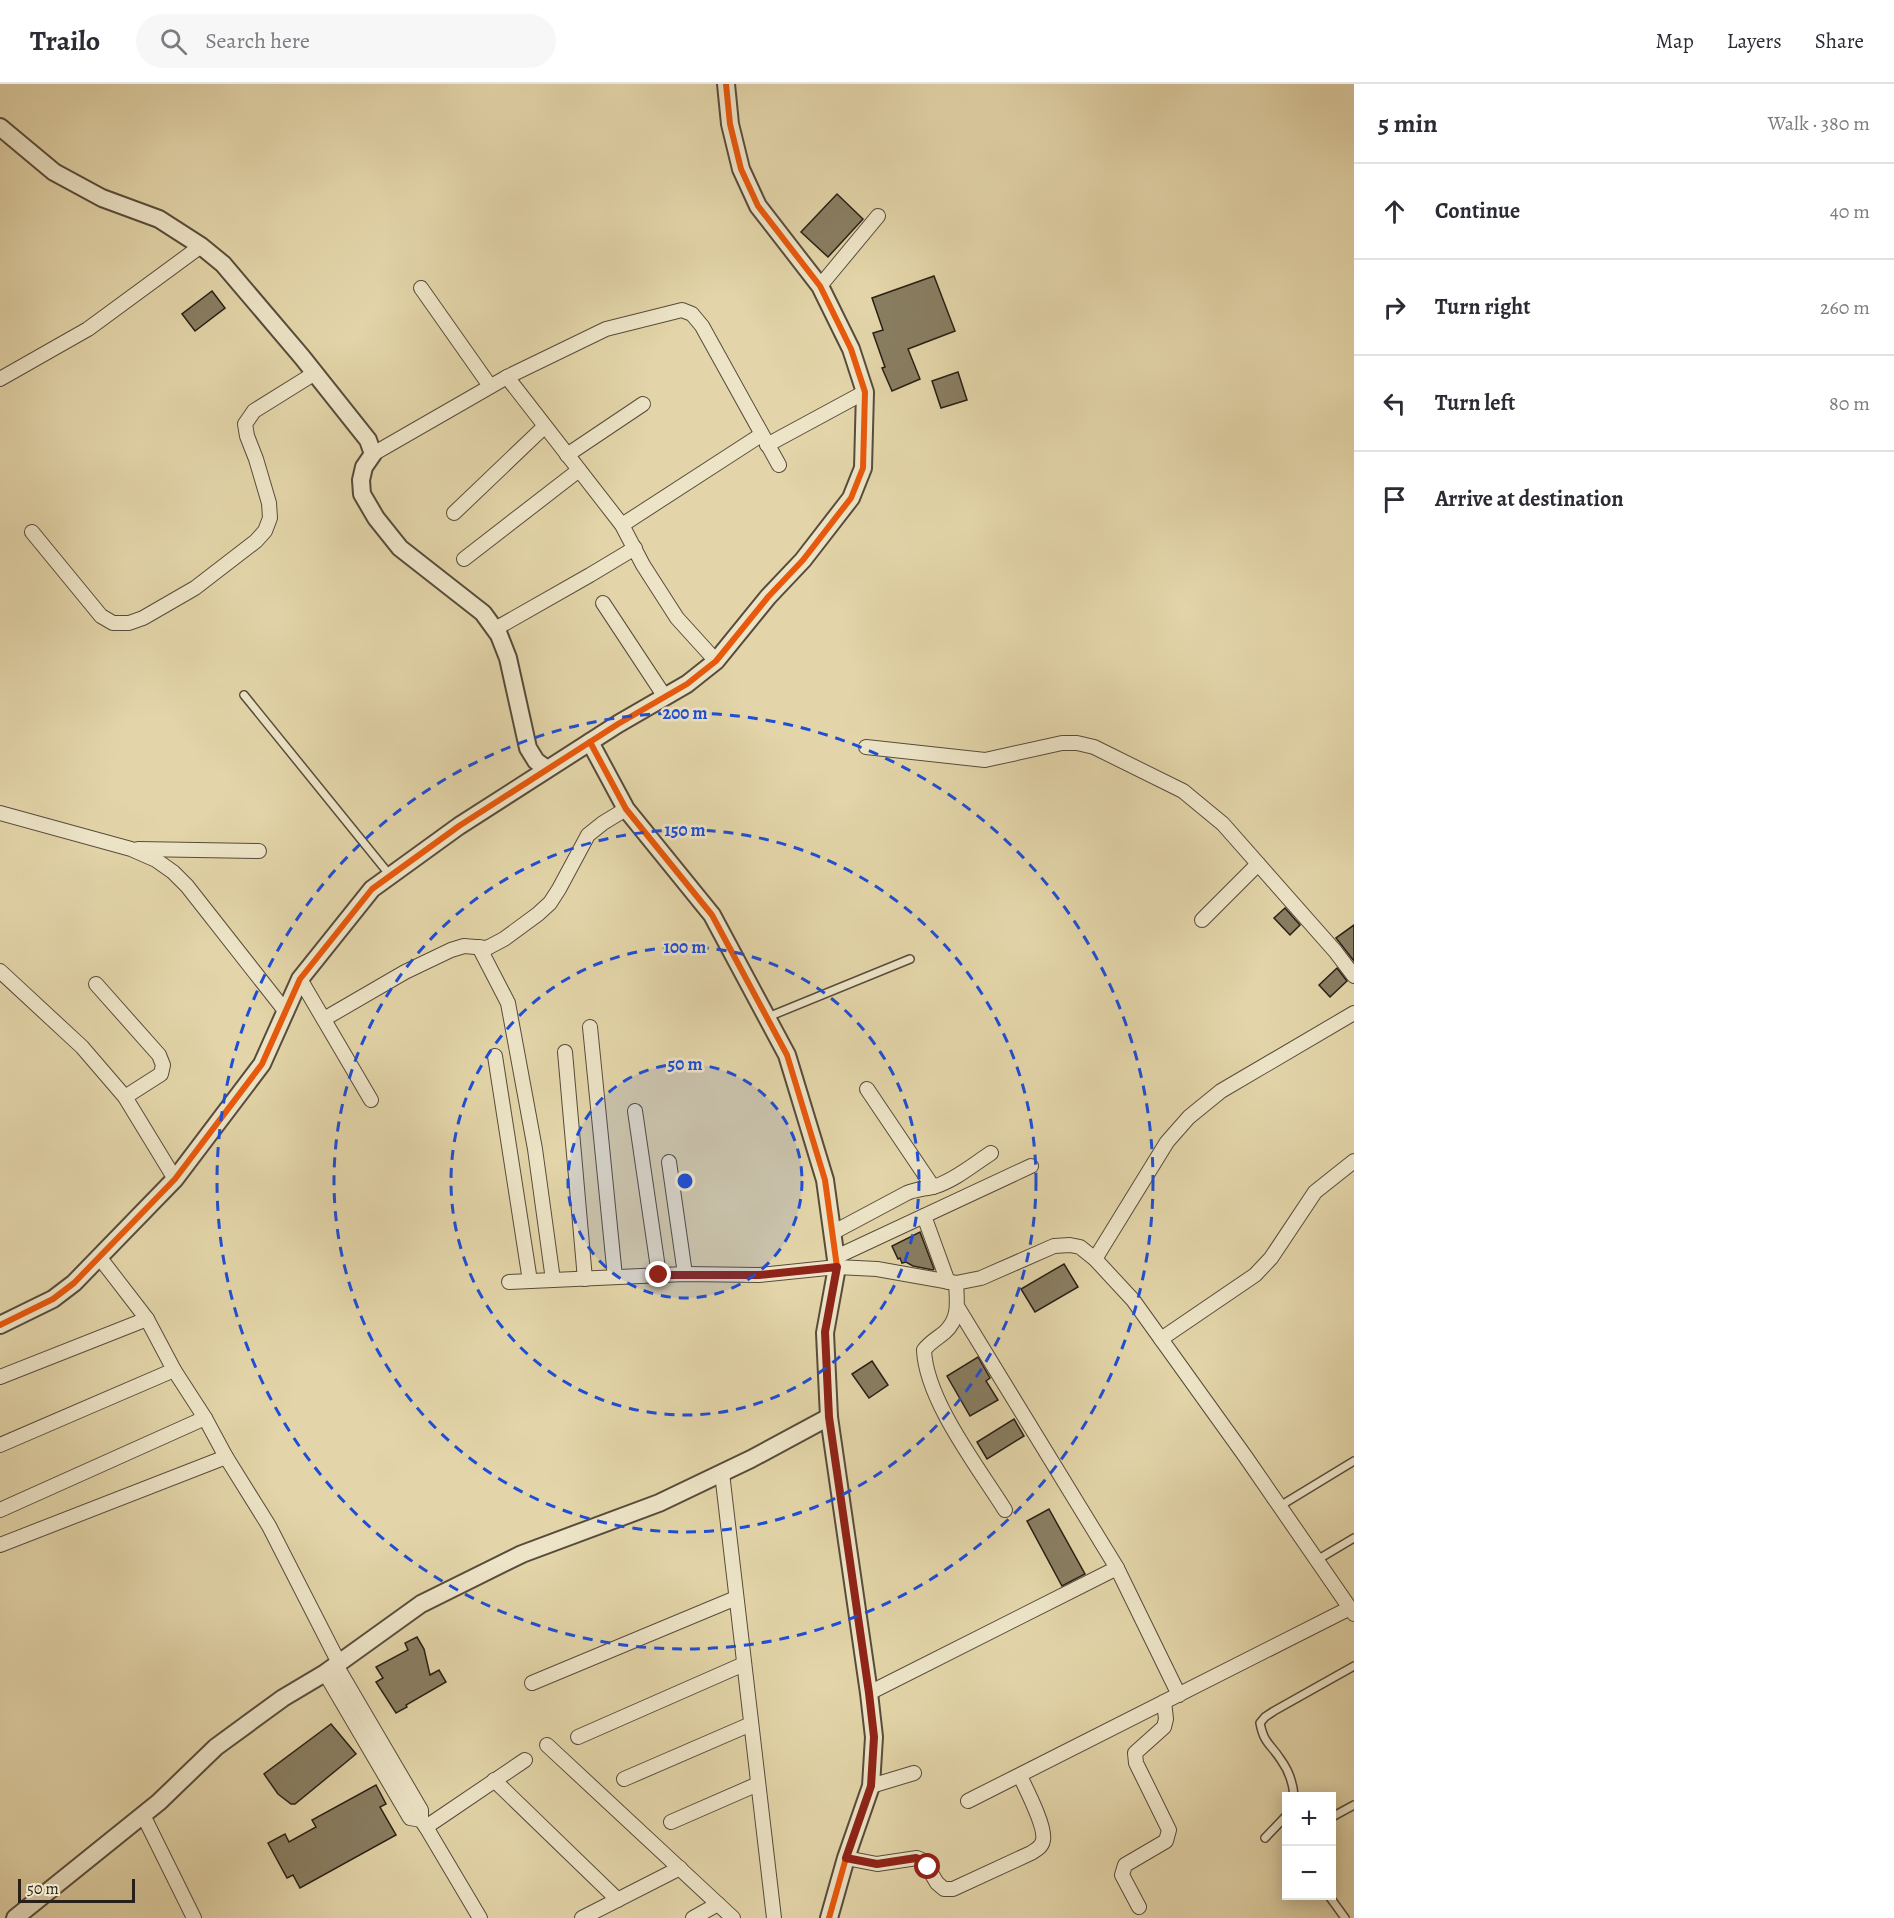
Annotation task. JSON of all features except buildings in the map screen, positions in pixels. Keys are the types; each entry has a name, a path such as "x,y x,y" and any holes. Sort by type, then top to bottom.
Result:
{"street":[{"path":"0,1325 53,1299 74,1283 175,1179 262,1064 300,979 372,889 459,826 590,742 687,684 716,661 768,597 803,560 851,498 863,468 864,392 851,349 820,286 758,206 745,178 730,124 726,84"},
{"path":"0,127 54,172 102,198 159,219 224,264 368,440 373,454"},
{"path":"820,286 878,216"},
{"path":"0,379 88,329 201,246"},
{"path":"421,288 490,386"},
{"path":"547,769 536,761 528,748 508,658 495,629 483,614 400,548 376,518 362,494 361,480 364,467 373,454 490,386 606,329 682,310 692,314 702,326 778,465"},
{"path":"32,532 101,616 113,623 129,623 143,618 195,588 256,541 265,531 270,518 269,503 245,424 254,411 315,373"},
{"path":"507,377 622,525 648,574 677,618 716,661"},
{"path":"622,525 764,440 864,392"},
{"path":"567,455 643,404"},
{"path":"454,513 544,427"},
{"path":"464,559 579,470"},
{"path":"495,629 590,576 634,548"},
{"path":"603,603 665,697"},
{"path":"590,742 626,809 712,915 767,1017 787,1055 825,1180 837,1262 825,1332 829,1417 874,1737 871,1786 846,1858 829,1918"},
{"path":"866,747 985,760 1062,743 1077,743 1094,747 1183,791 1223,824 1335,951 1354,976"},
{"path":"324,1019 405,972 451,950 464,946 487,948 496,944 550,903 588,836 603,823 626,809"},
{"path":"0,813 131,849 156,860 187,886 286,1012"},
{"path":"131,849 259,851"},
{"path":"1202,920 1258,864"},
{"path":"479,947 508,1002 535,1149 553,1280"},
{"path":"0,971 82,1047 125,1097 175,1179"},
{"path":"300,979 371,1100"},
{"path":"96,984 159,1055 163,1065 161,1074 125,1097"},
{"path":"1095,1259 1167,1142 1189,1117 1221,1091 1354,1013"},
{"path":"590,1027 615,1277"},
{"path":"565,1052 585,1279"},
{"path":"495,1056 530,1281"},
{"path":"867,1089 933,1187"},
{"path":"635,1111 659,1275"},
{"path":"832,1233 907,1192 944,1183 991,1153"},
{"path":"1161,1340 1256,1275 1271,1258 1315,1192 1354,1161"},
{"path":"669,1162 685,1274"},
{"path":"509,1282 685,1274 759,1275 837,1262 924,1216 1031,1166"},
{"path":"924,1216 952,1283 958,1308 1116,1568 1179,1695"},
{"path":"837,1262 952,1283 981,1278 1054,1246 1080,1247 1095,1259 1133,1300 1352,1611 1164,1702 968,1801"},
{"path":"100,1257 147,1319 174,1370 269,1526 333,1667 411,1818 423,1824 480,1918"},
{"path":"958,1308 954,1322 924,1350 924,1360 938,1402 1005,1510"},
{"path":"0,1377 147,1319"},
{"path":"0,1445 174,1370"},
{"path":"15,1918 143,1815 216,1747 283,1698 333,1667 421,1604 522,1554 659,1503 829,1417"},
{"path":"0,1510 205,1418"},
{"path":"0,1545 226,1456"},
{"path":"722,1473 774,1918"},
{"path":"869,1693 1116,1568"},
{"path":"531,1683 736,1598"},
{"path":"578,1737 744,1664"},
{"path":"1139,1907 1122,1875 1125,1865 1166,1840 1169,1830 1136,1763 1135,1753 1164,1728 1166,1719 1164,1702"},
{"path":"624,1779 751,1724"},
{"path":"548,1744 733,1918"},
{"path":"423,1824 525,1760"},
{"path":"871,1786 914,1773"},
{"path":"846,1858 877,1864 916,1858 924,1861 937,1883 944,1889 953,1889 1030,1853 1040,1847 1044,1839 1043,1829 1020,1776"},
{"path":"494,1780 618,1900"},
{"path":"671,1822 758,1784"},
{"path":"143,1815 195,1918"},
{"path":"582,1918 680,1868"},
{"path":"693,1918 718,1904"}],"lane":[{"path":"244,694 390,876"},
{"path":"767,1017 910,960"},
{"path":"1280,1506 1354,1461"},
{"path":"1317,1560 1354,1538"},
{"path":"1294,1792 1293,1783 1282,1761 1262,1737 1260,1723 1274,1711 1354,1666"},
{"path":"1336,1815 1354,1805"},
{"path":"1265,1838 1282,1821"},
{"path":"1332,1900 1345,1918"}],"cycle path":[{"path":"0,1325 53,1299 74,1283 175,1179 262,1064 300,979 372,889 459,826 618,724 687,684 716,661 768,597 803,560 851,498 863,468 865,392 851,349 820,286 758,206 741,169 730,124 726,84"},
{"path":"590,742 626,809 712,915 787,1055 825,1180 837,1267 825,1333 829,1417 874,1737 871,1786 846,1858 829,1918"}],"route":[{"path":"659,1275 759,1275 837,1267 825,1332 829,1417 874,1737 871,1786 846,1858 877,1864 916,1858 924,1861 928,1867"}]}
